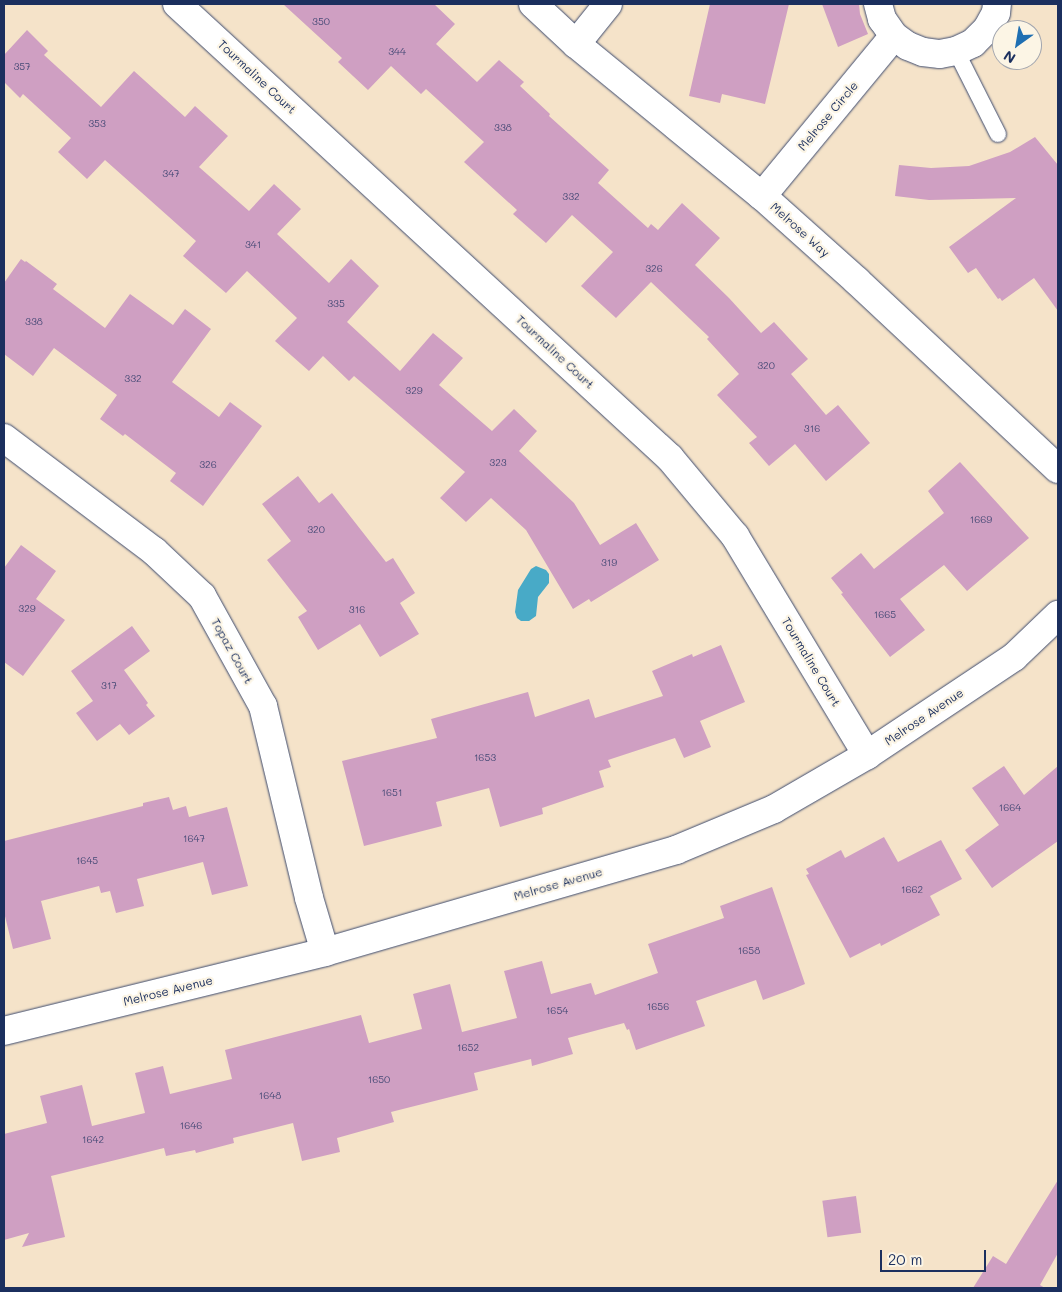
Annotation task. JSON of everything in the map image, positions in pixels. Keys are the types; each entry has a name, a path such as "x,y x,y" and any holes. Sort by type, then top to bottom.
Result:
{"street":[{"name":"Tourmaline Court","path":"177,4 670,458 734,536 867,755"},
{"name":"Melrose Way","path":"533,4 576,44 762,196 864,288 1058,469"},
{"path":"576,44 608,4"},
{"path":"878,4 882,18 894,36 908,46 923,52 940,54 956,51 974,42 987,30 996,13 997,4"},
{"name":"Melrose Circle","path":"762,196 894,36"},
{"name":"Topaz Court","path":"4,438 154,551 202,596 263,706 309,898 325,952"},
{"name":"Melrose Avenue","path":"4,1031 325,952 676,850 774,809 867,755 1014,657 1058,615"}],"lane":[{"path":"956,51 998,134"}],"water":[{"path":"536,566 546,570 549,574 549,583 538,597 536,616 529,621 521,621 517,618 515,612 518,590 531,569"}],"building":[{"path":"283,4 434,4 455,24 436,44 477,82 499,60 524,82 520,86 550,114 549,116 609,170 598,183 648,228 651,224 658,230 682,203 720,238 695,265 761,333 774,322 808,359 791,374 826,415 838,405 870,443 826,481 795,444 769,466 749,443 757,437 717,395 739,374 707,339 709,337 651,282 616,318 581,286 613,252 572,215 546,243 513,214 517,210 464,162 484,142 426,89 421,94 391,66 368,90 338,62 342,58"},
{"path":"710,4 789,4 765,104 722,94 720,103 689,96"},
{"path":"822,4 859,4 860,14 868,34 838,47"},
{"path":"27,30 48,51 44,55 101,107 134,71 185,117 195,106 228,136 199,167 249,211 274,184 301,209 277,234 329,283 351,259 379,286 347,322 400,371 433,333 463,358 439,385 492,431 514,409 537,431 519,451 574,503 600,545 636,523 659,560 591,602 589,599 573,609 526,530 491,498 466,522 440,498 465,472 354,376 349,381 323,356 309,371 275,341 297,318 247,271 226,293 183,256 196,241 105,160 87,179 58,152 71,138 23,94 20,98 4,82 4,55"},
{"path":"1035,137 1058,165 1058,311 1034,278 1002,301 1000,298 998,299 976,268 968,273 949,247 1016,198 929,200 895,196 899,165 931,168 969,166 1010,152"},
{"path":"21,259 57,284 53,289 105,328 130,294 173,325 185,309 211,329 172,382 219,417 230,402 262,426 203,506 170,481 176,473 125,434 123,436 100,419 117,395 54,348 33,376 4,354 4,283"},
{"path":"960,462 1029,538 967,591 944,565 900,599 925,630 890,657 841,594 843,593 831,578 861,553 874,569 944,513 928,491"},
{"path":"298,476 319,503 332,493 386,562 393,558 415,593 400,603 419,634 380,657 360,624 318,650 298,617 307,611 267,560 291,541 262,504"},
{"path":"21,545 56,571 36,599 65,620 23,676 4,662 4,568"},
{"path":"132,626 150,651 124,670 155,716 129,735 120,724 97,741 76,713 93,701 71,671"},
{"path":"721,645 745,702 700,721 711,747 684,758 675,738 608,760 611,767 599,771 604,787 542,808 543,814 500,827 489,788 436,802 442,826 364,846 342,761 437,738 431,719 528,692 535,717 589,699 595,718 663,696 652,671 692,654 693,657"},
{"path":"1004,766 1024,795 1058,766 1058,841 992,888 965,850 999,825 972,788"},
{"path":"169,797 173,810 186,806 189,817 227,807 248,886 212,895 203,862 137,879 144,906 116,913 110,891 101,893 99,886 41,901 51,939 13,949 4,912 4,841 143,806 143,803"},
{"path":"884,837 898,862 941,840 962,879 930,896 940,915 881,946 880,943 850,958 806,875 809,874 806,869 841,850 845,858"},
{"path":"772,887 805,984 763,1000 756,980 696,1001 705,1026 636,1050 629,1029 627,1030 624,1023 568,1038 573,1054 532,1066 531,1059 474,1073 478,1090 391,1112 394,1122 337,1138 340,1152 302,1161 293,1123 233,1138 234,1143 196,1153 195,1150 166,1156 164,1148 51,1176 65,1237 22,1247 29,1233 4,1240 4,1134 47,1123 40,1096 82,1085 92,1126 145,1113 135,1073 163,1066 170,1094 232,1079 225,1050 361,1015 369,1043 422,1029 413,994 450,984 462,1032 517,1018 504,971 542,961 551,994 591,983 595,995 658,973 648,944 724,918 720,906"},
{"path":"1058,1180 1058,1253 1040,1285 1045,1288 973,1288 993,1256 1006,1264"},
{"path":"856,1196 861,1233 827,1237 822,1201"}]}
